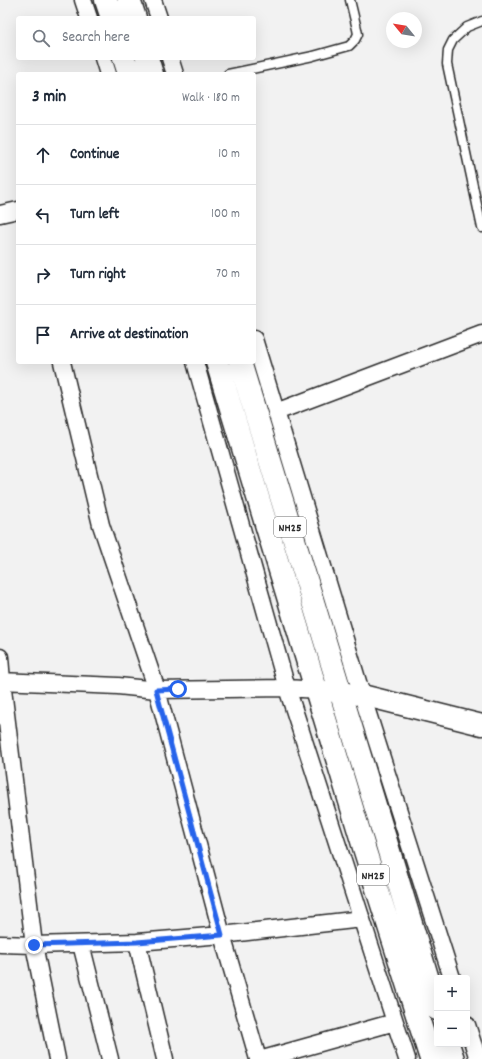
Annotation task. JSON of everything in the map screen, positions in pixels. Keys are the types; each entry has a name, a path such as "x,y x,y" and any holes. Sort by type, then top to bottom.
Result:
{"highway":[{"path":"106,0 111,16"},
{"path":"129,0 134,16"},
{"path":"125,60 128,72"},
{"path":"148,60 151,72"},
{"name":"NH25","path":"218,364 365,851 431,1059"},
{"name":"NH25","path":"241,364 434,998"},
{"path":"449,1047 453,1059"}],"street":[{"path":"83,0 88,16"},
{"path":"153,0 157,16"},
{"path":"104,60 107,72"},
{"path":"171,60 174,72"},
{"path":"0,214 16,210"},
{"path":"276,412 482,334"},
{"path":"256,346 362,695 451,975"},
{"path":"62,364 101,525 156,690 222,935 258,1059"},
{"path":"196,364 287,688 407,1059"},
{"path":"0,657 1,681 34,945 57,1059"},
{"path":"1,681 118,686 156,690 287,688 341,692 362,695 482,725"},
{"path":"0,944 34,945 137,942 222,935 362,920"},
{"path":"137,942 165,1059"},
{"path":"81,944 110,1059"},
{"path":"263,1059 395,1022"},
{"path":"470,1034 478,1059"}],"lane":[{"path":"237,72 313,56 349,46 358,34 350,0"},
{"path":"482,21 467,27 453,40 448,50 447,64 482,228"}],"route":[{"path":"34,945 137,942 222,935 156,690 178,689"}]}
